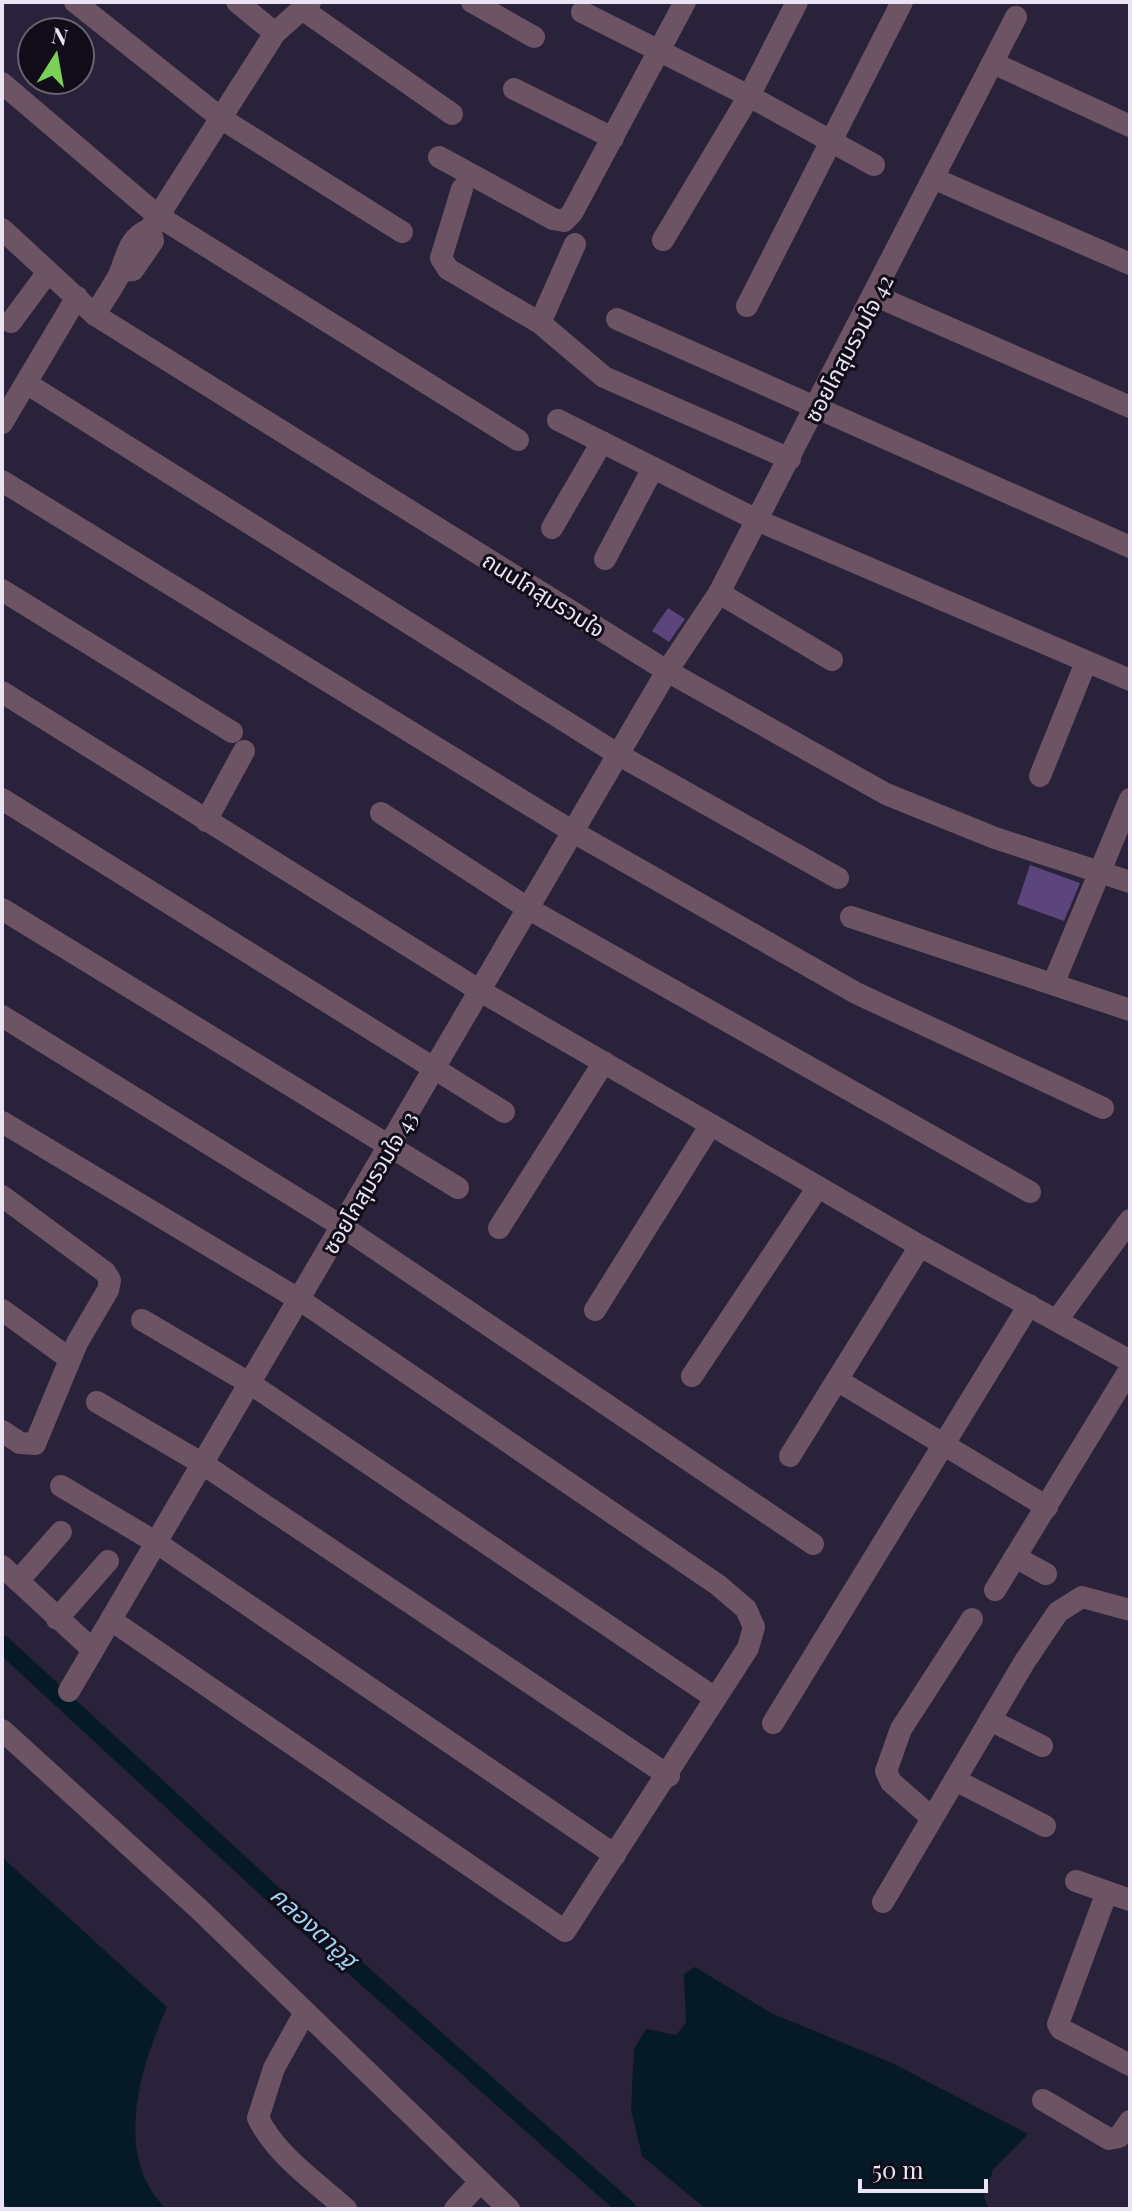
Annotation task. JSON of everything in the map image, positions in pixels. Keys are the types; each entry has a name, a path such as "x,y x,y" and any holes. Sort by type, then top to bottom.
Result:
{"street":[{"path":"75,2 222,119 402,232"},
{"path":"237,2 275,33"},
{"path":"472,2 534,37"},
{"path":"439,157 553,219 564,221 572,213 661,52 685,2"},
{"path":"663,240 749,96 797,2"},
{"path":"747,306 902,2"},
{"path":"95,315 121,271 133,270 153,241 154,222 275,33 306,5 452,114"},
{"path":"582,12 749,96 874,165"},
{"name":"ซอยโกสุมรวมใจ 42","path":"667,671 719,593 759,521 1016,17"},
{"path":"993,63 1130,126"},
{"path":"2,83 154,222 518,440"},
{"path":"514,89 613,138"},
{"path":"935,179 1130,264"},
{"path":"462,189 441,258 448,269 540,323 604,377 790,459"},
{"name":"ถนนโกสุมรวมใจ","path":"2,229 95,315 667,671 886,794 995,838 1130,882"},
{"path":"540,323 575,244"},
{"path":"11,322 48,272"},
{"path":"876,296 1130,407"},
{"path":"2,423 77,297"},
{"path":"617,319 1130,547"},
{"path":"26,383 619,755 838,878"},
{"path":"558,420 759,521 1130,680"},
{"path":"552,528 602,442"},
{"path":"605,559 653,468"},
{"path":"2,481 575,833 856,993 1103,1108"},
{"path":"2,590 238,741 206,821"},
{"path":"719,593 832,660"},
{"path":"1040,776 1086,662"},
{"name":"ซอยโกสุมรวมใจ 43","path":"69,1691 482,992 667,671"},
{"path":"2,692 482,992 920,1246 1130,1361"},
{"path":"2,799 504,1112"},
{"path":"1054,982 1130,799"},
{"path":"381,813 529,909 1030,1192"},
{"path":"2,909 458,1188"},
{"path":"851,917 1054,982 1130,1010"},
{"path":"2,1016 343,1227 813,1544"},
{"path":"499,1228 604,1062"},
{"path":"2,1122 300,1300 735,1598 752,1617 753,1639 669,1776 565,1931 111,1620"},
{"path":"595,1310 710,1126"},
{"path":"692,1376 818,1187"},
{"path":"2,1196 105,1272 110,1280 108,1290 70,1359 35,1444 20,1443 2,1431"},
{"path":"1057,1320 1130,1220"},
{"path":"790,1456 920,1246"},
{"path":"773,1723 1029,1305"},
{"path":"2,1310 70,1359"},
{"path":"142,1320 251,1384 715,1698"},
{"path":"995,1590 1130,1369"},
{"path":"837,1380 1047,1507"},
{"path":"97,1402 203,1464 669,1776"},
{"path":"61,1486 157,1543 615,1855"},
{"path":"61,1532 10,1574 93,1650"},
{"path":"1015,1557 1046,1574"},
{"path":"57,1619 108,1561"},
{"path":"883,1902 1025,1661 1058,1612 1082,1597 1130,1610"},
{"path":"932,1818 891,1782 886,1771 901,1729 972,1619"},
{"path":"990,1720 1042,1746"},
{"path":"2,1730 199,1909 304,2014 509,2209"},
{"path":"955,1780 1045,1826"},
{"path":"1076,1881 1130,1900"},
{"path":"1107,1892 1058,2024 1061,2029 1130,2065"},
{"path":"304,2014 274,2068 258,2118 266,2134 281,2151 346,2209"},
{"path":"1043,2100 1109,2139 1119,2137 1130,2121"},
{"path":"455,2209 480,2182"}],"water":[{"path":"2,1857 167,2007 141,2083 136,2111 136,2138 140,2164 150,2188 167,2209 10,2209 2,2201"},
{"path":"695,1967 771,2013 892,2063 1028,2134 993,2170 984,2197 989,2209 706,2209 642,2156 631,2109 634,2049 646,2029 676,2035 686,2023 684,1974"}],"building":[{"path":"668,608 685,619 669,642 652,631"},
{"path":"1030,865 1080,883 1064,921 1017,904"}],"waterway":[{"name":"คลองตาอูฐ","path":"2,1644 289,1909 627,2209"}]}
